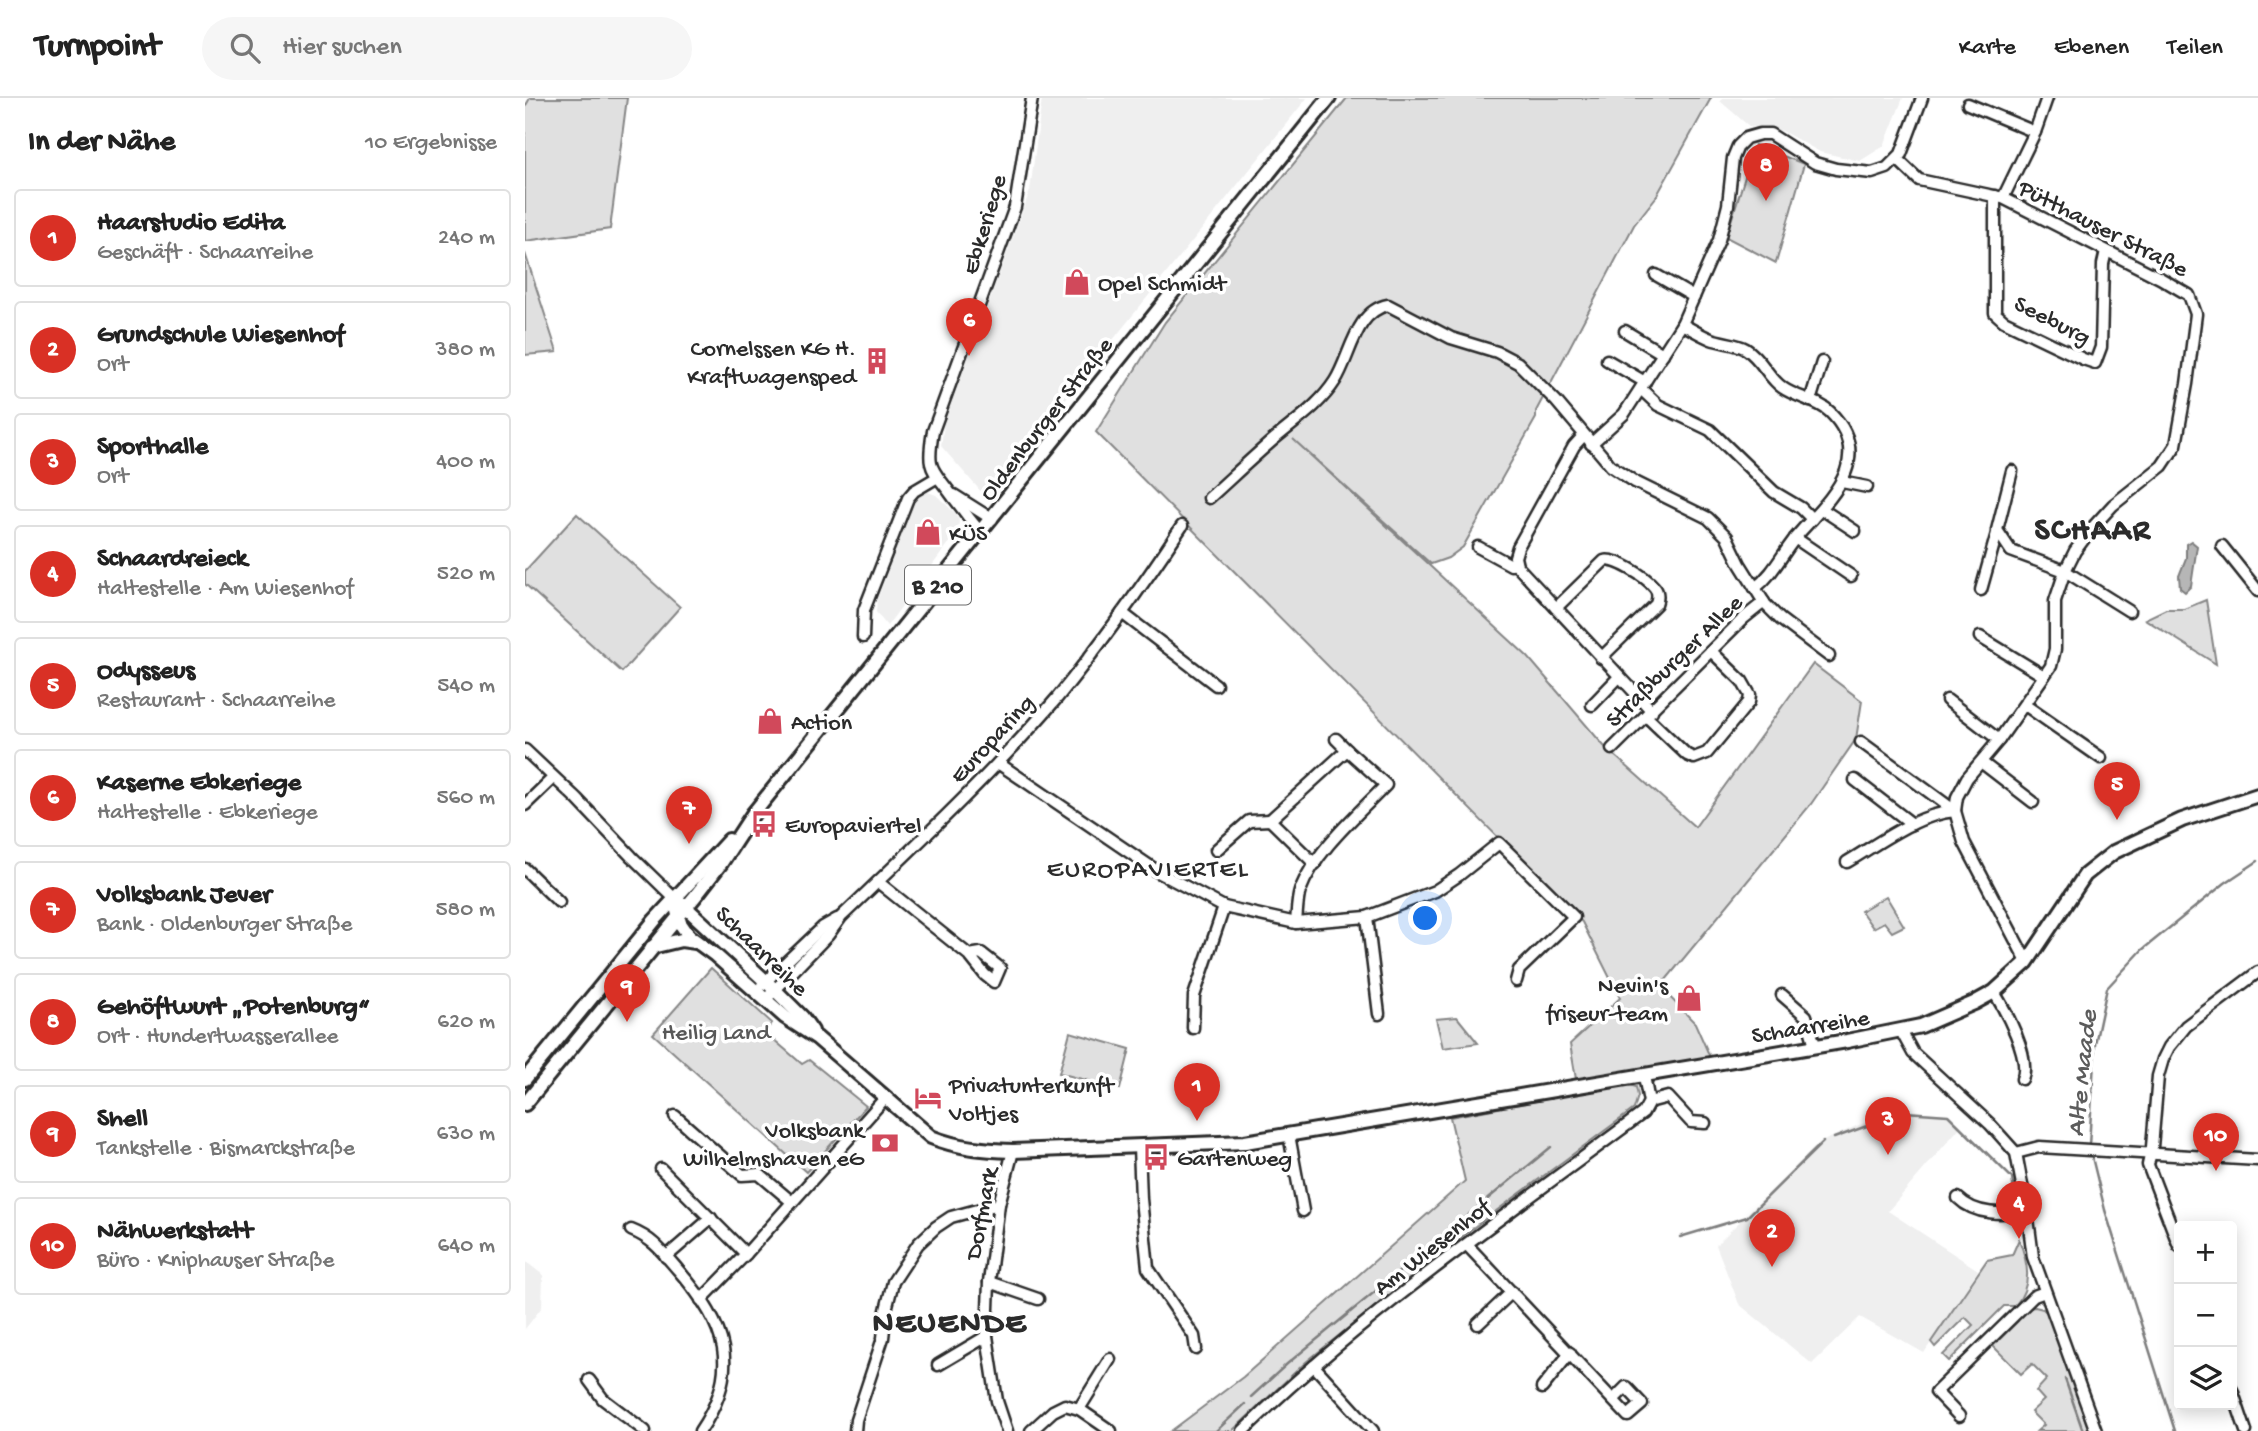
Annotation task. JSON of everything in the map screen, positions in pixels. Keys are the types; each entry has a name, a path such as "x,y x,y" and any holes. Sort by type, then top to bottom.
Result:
{"main road":[{"name":"Oldenburger Straße","path":"674,898 741,829 1329,98"},
{"name":"Schaarreihe","path":"682,912 684,930 696,942 802,1017 817,1038 931,1137 951,1145 978,1150 1013,1152 1240,1143 1901,1031 1941,1018 1994,992 2027,962 2085,875 2106,857 2127,844 2172,824 2258,795"},
{"name":"Oldenburger Straße","path":"682,912 721,863 741,829"},
{"path":"674,898 682,912"},
{"name":"B 210","path":"525,1079 674,898"},
{"name":"Schaarreihe","path":"682,912 766,990"},
{"name":"B 210","path":"525,1104 682,912"},
{"path":"652,947 681,940 696,942"}],"street":[{"name":"Ebkeriege","path":"936,478 930,462 933,431 1014,207 1032,98"},
{"path":"1591,444 1624,414 1682,324 1719,240 1728,205 1733,158 1738,146 1746,138 1770,134 1815,163 1836,169 1872,173 1887,168 1897,159 1922,98"},
{"path":"1999,197 2035,132 2047,98"},
{"path":"1968,104 2035,132"},
{"name":"Pütthauser Straße","path":"1897,159 1919,180 1999,197 2160,278 2189,295 2196,314 2176,445 2162,466 2113,505 2092,528 2065,571 2055,601 2055,649 2051,667 1999,740 1967,778 1957,797 1955,811"},
{"name":"Seeburg","path":"1999,197 1995,313 2004,321 2095,363 2101,347 2103,264 2106,251"},
{"path":"1656,275 1694,297"},
{"path":"1209,498 1324,396 1336,379 1359,329 1378,307 1388,305 1451,338 1497,352 1518,363 1532,375 1611,466 1635,482 1708,518 1727,537 1764,602 1780,619 1829,656"},
{"path":"1682,324 1711,339 1743,347 1755,355 1781,388 1829,411 1843,428 1849,449 1842,482 1823,510 1795,538 1776,568 1755,588"},
{"path":"1625,331 1663,354"},
{"path":"1607,360 1643,386 1658,405 1710,430 1774,492 1801,508 1812,519"},
{"path":"1810,401 1822,362"},
{"path":"1584,435 1574,446 1518,547 1517,564 1524,576 1619,677 1687,755 1695,758 1707,753 1749,702 1750,695 1742,681 1712,652"},
{"path":"1981,590 2012,471"},
{"path":"863,637 864,610 913,491 936,478 952,494 981,533"},
{"path":"1842,482 1867,487"},
{"path":"952,494 992,519"},
{"path":"1823,510 1855,531"},
{"name":"Europaring","path":"766,990 828,935 841,917 998,763 1056,698 1122,613 1182,526"},
{"path":"1997,533 2011,551 2065,571 2129,611"},
{"path":"1795,538 1851,576"},
{"path":"2222,546 2258,591"},
{"path":"1478,547 1511,565 1517,564"},
{"path":"1556,608 1604,561 1610,559 1617,560 1653,586 1658,597 1656,604 1601,658"},
{"name":"Straßburger Allee","path":"1612,749 1744,618 1764,602"},
{"path":"1122,613 1216,685"},
{"path":"1980,637 2044,676"},
{"path":"1592,705 1619,677"},
{"path":"1947,700 1999,740"},
{"path":"2025,705 2101,758"},
{"path":"1296,923 1300,892 1315,864 1346,826 1386,785 1336,739"},
{"path":"1861,742 1955,811 1964,842 2027,962"},
{"path":"525,750 574,804 584,808 674,898"},
{"path":"1216,850 1249,821 1270,820 1347,750"},
{"path":"1981,762 2033,803"},
{"path":"998,763 1160,873 1224,907 1296,923 1367,917 1435,891 1499,843 1574,917 1519,970 1516,981"},
{"path":"525,805 553,778"},
{"path":"1855,780 1912,824"},
{"path":"1847,862 1912,824 1938,813 1955,811"},
{"path":"1270,820 1315,864"},
{"path":"525,869 559,902"},
{"path":"878,882 969,955"},
{"path":"1193,1028 1193,996 1224,907"},
{"path":"1367,917 1379,1014"},
{"path":"2174,1233 2148,1165 2162,1059 2177,1035 2196,1017 2258,972"},
{"path":"1994,992 2017,1035 2025,1073 2022,1079"},
{"path":"1782,995 1805,1016 1815,1045"},
{"path":"1901,1031 1913,1053 1990,1124 2016,1153 2033,1257 2096,1431"},
{"path":"1644,1076 1649,1102 1668,1097 1691,1122 1705,1123"},
{"path":"701,1300 746,1254 886,1097"},
{"name":"Am Wiesenhof","path":"1243,1431 1314,1366 1527,1198 1643,1113 1649,1102"},
{"path":"675,1116 742,1175 759,1174 792,1202"},
{"path":"1289,1135 1303,1211"},
{"path":"1139,1147 1148,1268 1194,1336 1196,1349"},
{"path":"2016,1153 2039,1147 2258,1160"},
{"name":"Dorfmark","path":"1007,1431 997,1401 987,1336 989,1283 999,1204 1013,1152"},
{"path":"661,1169 746,1254"},
{"path":"1958,1198 1968,1208 2001,1214 2027,1211"},
{"path":"855,1431 856,1420 883,1338 886,1310 894,1282 918,1244 951,1217 999,1204"},
{"path":"666,1257 711,1219"},
{"path":"631,1230 648,1236 666,1257 701,1300 721,1336 725,1357 723,1383 718,1400 700,1431"},
{"path":"1467,1245 1613,1400"},
{"name":"Dorfmark","path":"989,1283 1038,1299"},
{"path":"1478,1324 1512,1292"},
{"path":"1959,1416 1937,1392 2034,1296 2045,1292"},
{"path":"938,1365 987,1336"},
{"path":"1542,1388 1570,1353"},
{"path":"1079,1409 1110,1359"},
{"path":"1314,1366 1373,1431"},
{"path":"589,1380 603,1399 645,1431"},
{"path":"1031,1431 1065,1405 1079,1409 1111,1431"},
{"path":"2237,1405 2246,1431"}],"shaded area":[{"name":"Opel Schmidt","path":"1042,98 1307,98 991,492 984,495 941,446 944,424 1030,191"},
{"path":"1722,98 1903,98 1884,146 1860,161 1820,152 1782,131 1766,126 1750,127 1720,101"},
{"path":"928,492 936,495 955,513 959,521 958,531 887,626 876,612 877,600 916,498"},
{"path":"2191,541 2197,546 2191,586 2185,592 2180,588 2179,576 2186,558 2186,544"},
{"path":"1903,1110 1949,1114 1961,1126 1888,1211 1978,1270 1924,1353 1860,1317 1812,1364 1739,1304 1716,1245 1819,1143 1856,1126"},
{"path":"525,1261 543,1275 542,1307 525,1329"}],"green space":[{"path":"530,98 627,98 610,229 525,241 525,107"},
{"path":"1347,98 1711,98 1656,197 1634,225 1536,411 1536,418 1463,547 1448,558 1431,564 1293,439 1528,657 1604,746 1695,827 1813,664 1862,701 1856,739 1811,804 1660,987 1695,1023 1710,1057 1576,1079 1570,1044 1620,998 1582,922 1096,432 1165,322"},
{"path":"1755,145 1804,164 1776,263 1726,237"},
{"path":"525,253 557,352 525,355"},
{"path":"577,514 680,607 622,672 525,584 525,571"},
{"path":"2206,600 2216,664 2145,619 2166,609 2184,609"},
{"path":"1886,896 1904,926 1892,932 1884,922 1873,928 1861,911"},
{"name":"Heilig Land","path":"711,968 772,1023 765,1032 802,1064 809,1060 866,1106 806,1172 653,1034"},
{"path":"1457,1017 1478,1043 1443,1048 1436,1019"},
{"path":"1070,1032 1130,1049 1120,1089 1059,1073"},
{"path":"1626,1084 1636,1087 1638,1096 1634,1109 1469,1231 1306,1362 1232,1431 1171,1431 1243,1377 1465,1181 1450,1117"},
{"path":"2019,1239 2027,1274 2021,1298 2015,1306 2004,1306 1949,1361 1943,1355 1973,1325 1965,1317 1935,1347 1931,1342 1987,1260 2012,1255"},
{"path":"2028,1308 2043,1309 2057,1322 2096,1431 2037,1431 2044,1425 2031,1412 2044,1400 2036,1391 2047,1379 2032,1364 2021,1374 1993,1346 2018,1321 2019,1315"}],"waterway":[{"name":"Alte Maade","path":"2089,1146 2095,1044 2107,988 2142,950 2225,883 2258,861"},
{"path":"1834,1138 1905,1112 1948,1115 2012,1178 2016,1204"},
{"path":"1680,1237 1747,1217 1823,1142"},
{"path":"1251,1397 1287,1364 1551,1147"},
{"name":"Alte Maade","path":"2091,1153 2105,1210 2175,1431"},
{"path":"2065,1379 2083,1431"},
{"path":"1216,1431 1245,1404"}],"place":[{"name":"Gehöftwurt „Potenburg“","path":"1766,201"},
{"name":"Opel Schmidt","path":"1077,282"},
{"name":"Kaserne Ebkeriege","path":"969,356"},
{"name":"Cornelssen KG H. Kraftwagensped","path":"877,361"},
{"name":"KÜS","path":"928,532"},
{"name":"Action","path":"770,721"},
{"name":"Odysseus","path":"2117,820"},
{"name":"Europaviertel","path":"764,824"},
{"name":"Volksbank Jever","path":"689,844"},
{"name":"Nevin's friseur-team","path":"1689,998"},
{"name":"Shell","path":"627,1022"},
{"name":"Privatunterkunft Voltjes","path":"928,1098"},
{"name":"Haarstudio Edita","path":"1197,1121"},
{"name":"Volksbank Wilhelmshaven eG","path":"885,1143"},
{"name":"Sporthalle","path":"1888,1155"},
{"name":"Gartenweg","path":"1156,1157"},
{"name":"Nähwerkstatt","path":"2216,1171"},
{"name":"Schaardreieck","path":"2019,1239"},
{"name":"Grundschule Wiesenhof","path":"1772,1267"}],"district":[{"name":"SCHAAR","path":"2093,527"},
{"name":"EUROPAVIERTEL","path":"1148,867"},
{"name":"NEUENDE","path":"950,1320"}]}
